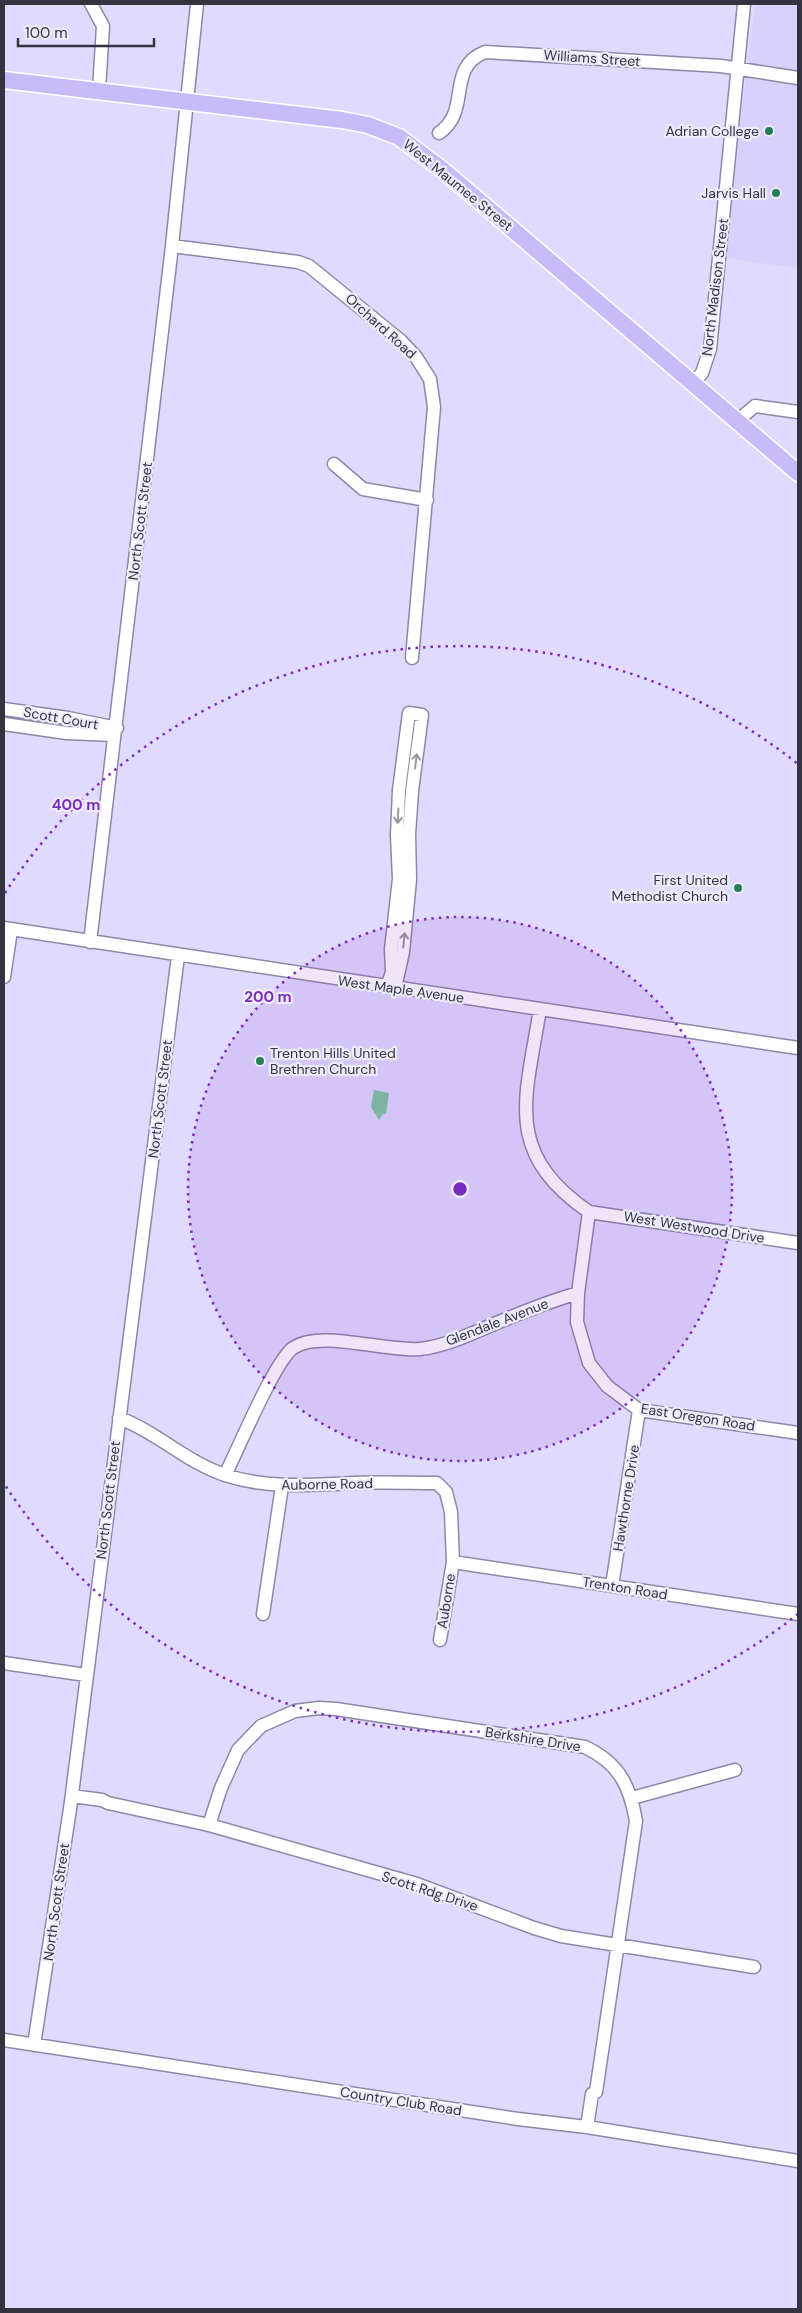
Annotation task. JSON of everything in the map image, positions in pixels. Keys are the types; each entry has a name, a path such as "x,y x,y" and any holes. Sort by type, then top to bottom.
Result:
{"main road":[{"name":"West Maumee Street","path":"4,80 188,100 342,120 368,126 399,137 444,171 694,382 798,474"}],"street":[{"path":"91,4 103,26 99,90"},
{"name":"North Scott Street","path":"90,942 172,246 197,4"},
{"name":"North Madison Street","path":"694,382 702,372 710,349 744,4"},
{"name":"Williams Street","path":"439,133 453,119 462,73 475,56 485,52 738,68 798,78"},
{"name":"Orchard Road","path":"172,246 298,262 309,266 401,341 426,369 430,379 434,408 428,500 412,658"},
{"path":"737,421 755,406 798,412"},
{"path":"334,464 363,490 428,500"},
{"name":"Scott Court","path":"4,713 68,718 116,732"},
{"path":"391,987 403,952 405,879 410,834 406,790 409,713 422,715 406,790"},
{"name":"Scott Court","path":"4,724 67,733 116,732"},
{"path":"4,977 8,929"},
{"name":"West Maple Avenue","path":"8,929 798,1048"},
{"name":"North Scott Street","path":"34,2044 71,1799 178,956"},
{"path":"540,1009 526,1108 528,1136 533,1153 543,1170 571,1200 589,1212"},
{"name":"West Westwood Drive","path":"589,1212 798,1244"},
{"name":"East Oregon Road","path":"589,1212 578,1293 577,1322 589,1363 607,1386 639,1410 798,1432"},
{"name":"Glendale Avenue","path":"225,1475 281,1362 293,1348 308,1341 323,1339 389,1349 421,1349 459,1339 551,1301 578,1293"},
{"name":"Hawthorne Drive","path":"612,1586 639,1410"},
{"name":"Auborne Road","path":"119,1418 135,1424 190,1459 225,1475 282,1486 409,1482 437,1483 446,1492 451,1512 453,1562"},
{"path":"263,1614 282,1486"},
{"name":"Trenton Road","path":"453,1562 798,1614"},
{"name":"Auborne","path":"440,1640 453,1562"},
{"path":"4,1663 86,1675"},
{"name":"Berkshire Drive","path":"209,1826 232,1761 244,1742 271,1720 295,1710 319,1708 395,1717 585,1747 603,1756 624,1779 632,1798 636,1821 596,2092 600,2095 591,2127"},
{"path":"632,1798 735,1770"},
{"name":"Scott Rdg Drive","path":"71,1799 102,1800 209,1826 417,1884 534,1928 561,1936 754,1967"},
{"name":"Country Club Road","path":"4,2040 518,2119 591,2127 798,2161"}],"shaded area":[{"name":"Adrian College","path":"755,4 798,4 798,268 723,258"}],"green space":[{"path":"374,1090 389,1093 386,1114 383,1114 379,1120 371,1107"}],"place":[{"name":"Adrian College","path":"769,131"},
{"name":"Jarvis Hall","path":"776,193"},
{"name":"First United Methodist Church","path":"738,888"},
{"name":"Trenton Hills United Brethren Church","path":"260,1061"}]}
